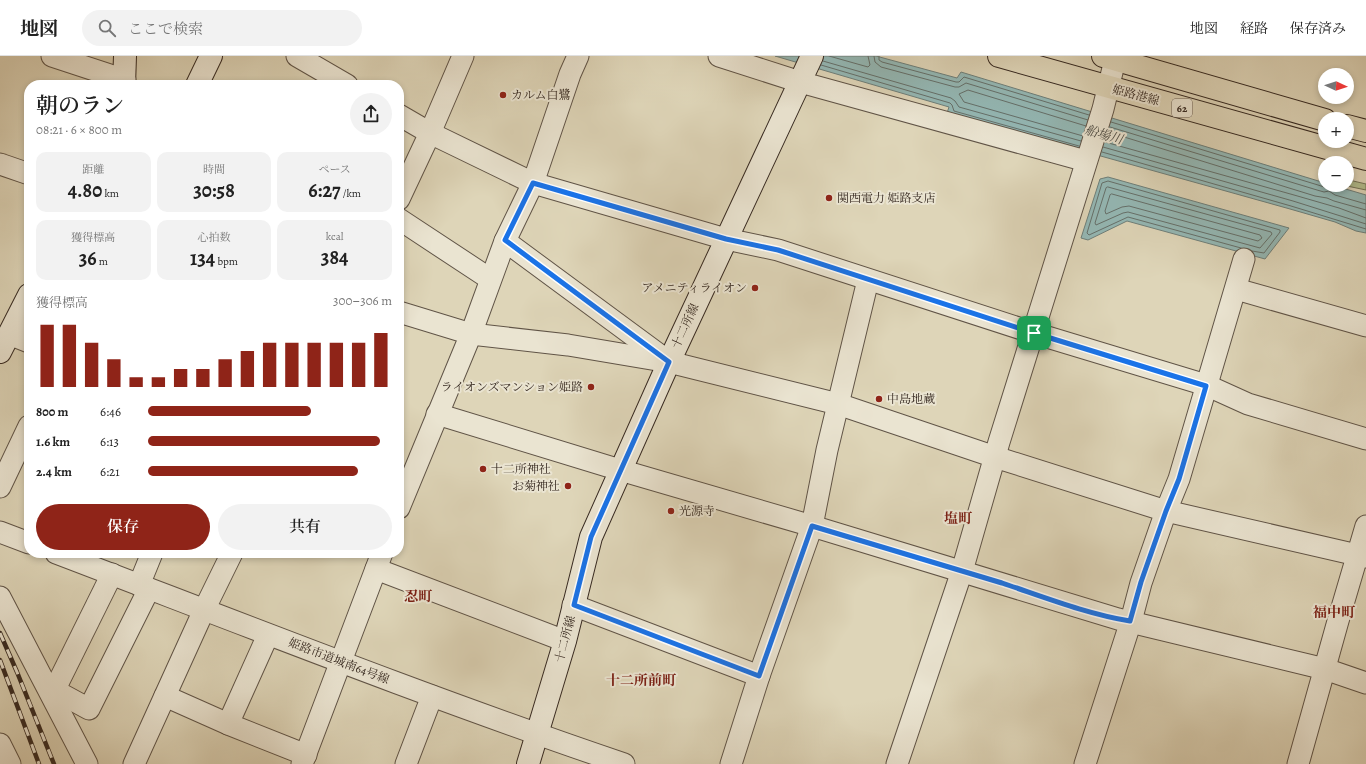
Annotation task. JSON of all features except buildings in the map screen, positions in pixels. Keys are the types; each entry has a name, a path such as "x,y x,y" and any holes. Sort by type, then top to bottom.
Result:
{"main road":[{"name":"姫路港線","path":"999,56 1366,160"},
{"name":"62","path":"1112,57 1318,118"},
{"path":"1354,128 1366,132"}],"street":[{"path":"52,56 116,80"},
{"path":"124,80 125,56"},
{"path":"202,80 211,56"},
{"path":"297,56 327,64 342,80"},
{"path":"404,188 464,56"},
{"path":"404,478 437,414 471,334 505,240 533,183 570,74 578,56"},
{"path":"719,56 800,82 1086,161"},
{"name":"十二所線","path":"528,764 565,641 591,537 669,362 812,56"},
{"path":"897,764 962,571 995,457 1103,109 1109,88 1112,57"},
{"path":"404,118 430,133 533,183 726,239 778,250 1034,333 1206,386 1248,404 1366,439"},
{"path":"0,164 24,172"},
{"path":"404,222 490,279"},
{"path":"505,240 669,362"},
{"path":"1085,764 1141,582 1179,479 1244,259"},
{"path":"731,764 759,676 812,526 826,450 868,280"},
{"path":"1236,289 1366,326"},
{"path":"13,343 24,310"},
{"path":"404,314 471,334 568,345 669,362 838,404 995,457 1166,511 1362,556"},
{"path":"437,414 620,470 962,571 1080,608 1118,619 1325,670 1366,683"},
{"path":"0,487 24,437"},
{"path":"1298,764 1325,670 1362,556 1366,526"},
{"path":"0,532 24,541"},
{"name":"姫路市道城南64号線","path":"69,558 342,663 537,735 624,764"},
{"path":"53,693 89,710 144,587 151,558"},
{"path":"134,764 204,610 230,558"},
{"path":"165,696 304,760 342,663 379,561 565,641"},
{"path":"53,693 112,574"},
{"path":"0,597 53,693 87,764"},
{"path":"574,605 759,676"},
{"path":"228,724 268,635"},
{"path":"406,764 432,696"},
{"path":"0,744 10,764"}],"green space":[{"path":"1354,181 1366,184 1366,190 1354,187"}],"water":[{"name":"船場川","path":"775,56 876,56 957,78 961,72 1318,181 1318,192 1354,191 1366,195 1366,233 1290,209 947,113 949,107"},
{"path":"1108,177 1289,228 1265,259 1127,221 1088,240 1081,238 1100,179"}],"railway":[{"path":"0,633 54,764"},
{"path":"0,660 39,764"}],"place":[{"name":"カルム白鷺","path":"503,95"},
{"name":"関西電力 姫路支店","path":"829,198"},
{"name":"アメニティライオン","path":"755,288"},
{"name":"ライオンズマンション姫路","path":"591,387"},
{"name":"中島地蔵","path":"879,399"},
{"name":"十二所神社","path":"483,469"},
{"name":"お菊神社","path":"568,486"},
{"name":"光源寺","path":"671,511"}],"district":[{"name":"塩町","path":"958,518"},
{"name":"忍町","path":"418,596"},
{"name":"福中町","path":"1334,612"},
{"name":"十二所前町","path":"641,680"}],"route":[{"path":"533,183 726,239 778,250 1034,333 1206,386 1179,479 1141,582 1130,621 1080,608 812,526 759,676 574,605 591,537 669,362 505,240 533,183"}]}
